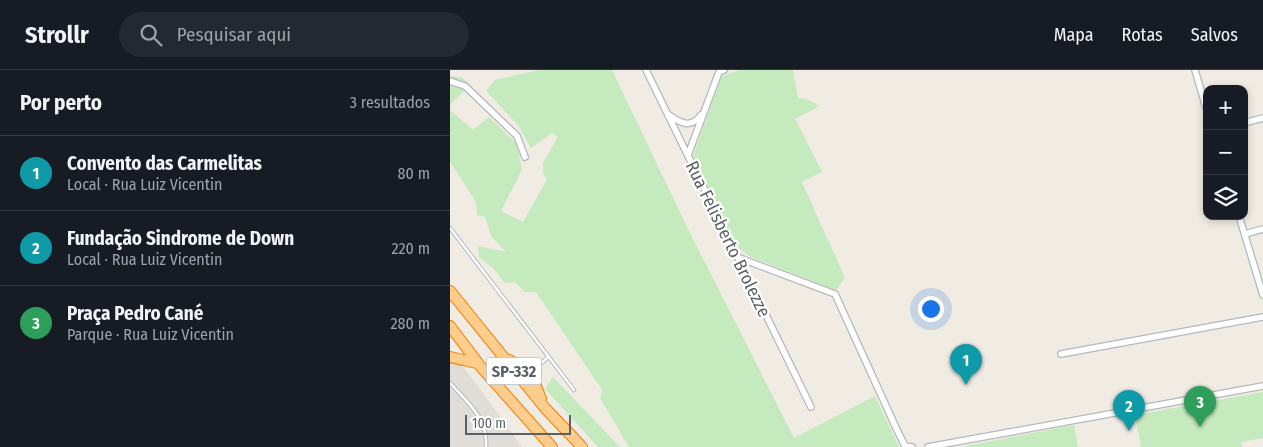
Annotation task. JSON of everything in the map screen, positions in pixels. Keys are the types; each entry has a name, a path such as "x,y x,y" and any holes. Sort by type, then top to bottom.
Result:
{"highway":[{"name":"SP-332","path":"450,290 545,408 582,447"},
{"name":"SP-332","path":"450,326 478,362 552,447"},
{"path":"500,354 521,367 534,369 534,381 545,408"},
{"path":"450,357 478,362"}],"street":[{"name":"Rua Felisberto Brolezze","path":"646,70 811,407"},
{"path":"1195,70 1203,97"},
{"path":"688,156 720,71"},
{"path":"450,81 465,86 518,136 525,156"},
{"path":"667,114 680,123 689,124 698,120 705,110"},
{"path":"1248,122 1263,118"},
{"path":"1240,220 1263,295"},
{"path":"1245,234 1263,229"},
{"path":"737,257 835,294 905,446 912,447"},
{"path":"1061,354 1263,317"},
{"path":"928,447 1263,386"}],"lane":[{"path":"450,228 574,390"},
{"path":"534,369 548,357"},
{"path":"450,383 481,418 486,430 486,447"}],"shaded area":[{"path":"450,351 475,382 522,447 450,447"}],"green space":[{"path":"539,70 612,70 688,229 794,438 875,396 899,447 629,447 600,398 603,391 536,292 525,292 515,282 505,283 493,268 479,257 478,246 506,252 491,236 485,217 477,215 476,202 450,162 450,110 473,130 489,117 517,144 522,170 501,211 523,222 547,179 543,174 543,163 558,137 552,133 531,148 518,125 486,91 495,80"},
{"path":"740,70 793,70 798,98 809,100 820,106 795,119 822,172 802,182 845,278 836,290 751,257 736,246 693,156 722,76"},
{"path":"450,76 463,78 470,85 450,105"},
{"path":"553,377 620,447 598,447 545,389"},
{"path":"1263,392 1263,438 1241,442 1242,447 1141,447 1135,415"},
{"path":"1074,425 1078,447 961,447"}],"place":[{"name":"Convento das Carmelitas","path":"966,385"},
{"name":"Praça Pedro Cané","path":"1200,427"},
{"name":"Fundação Sindrome de Down","path":"1129,431"}]}
